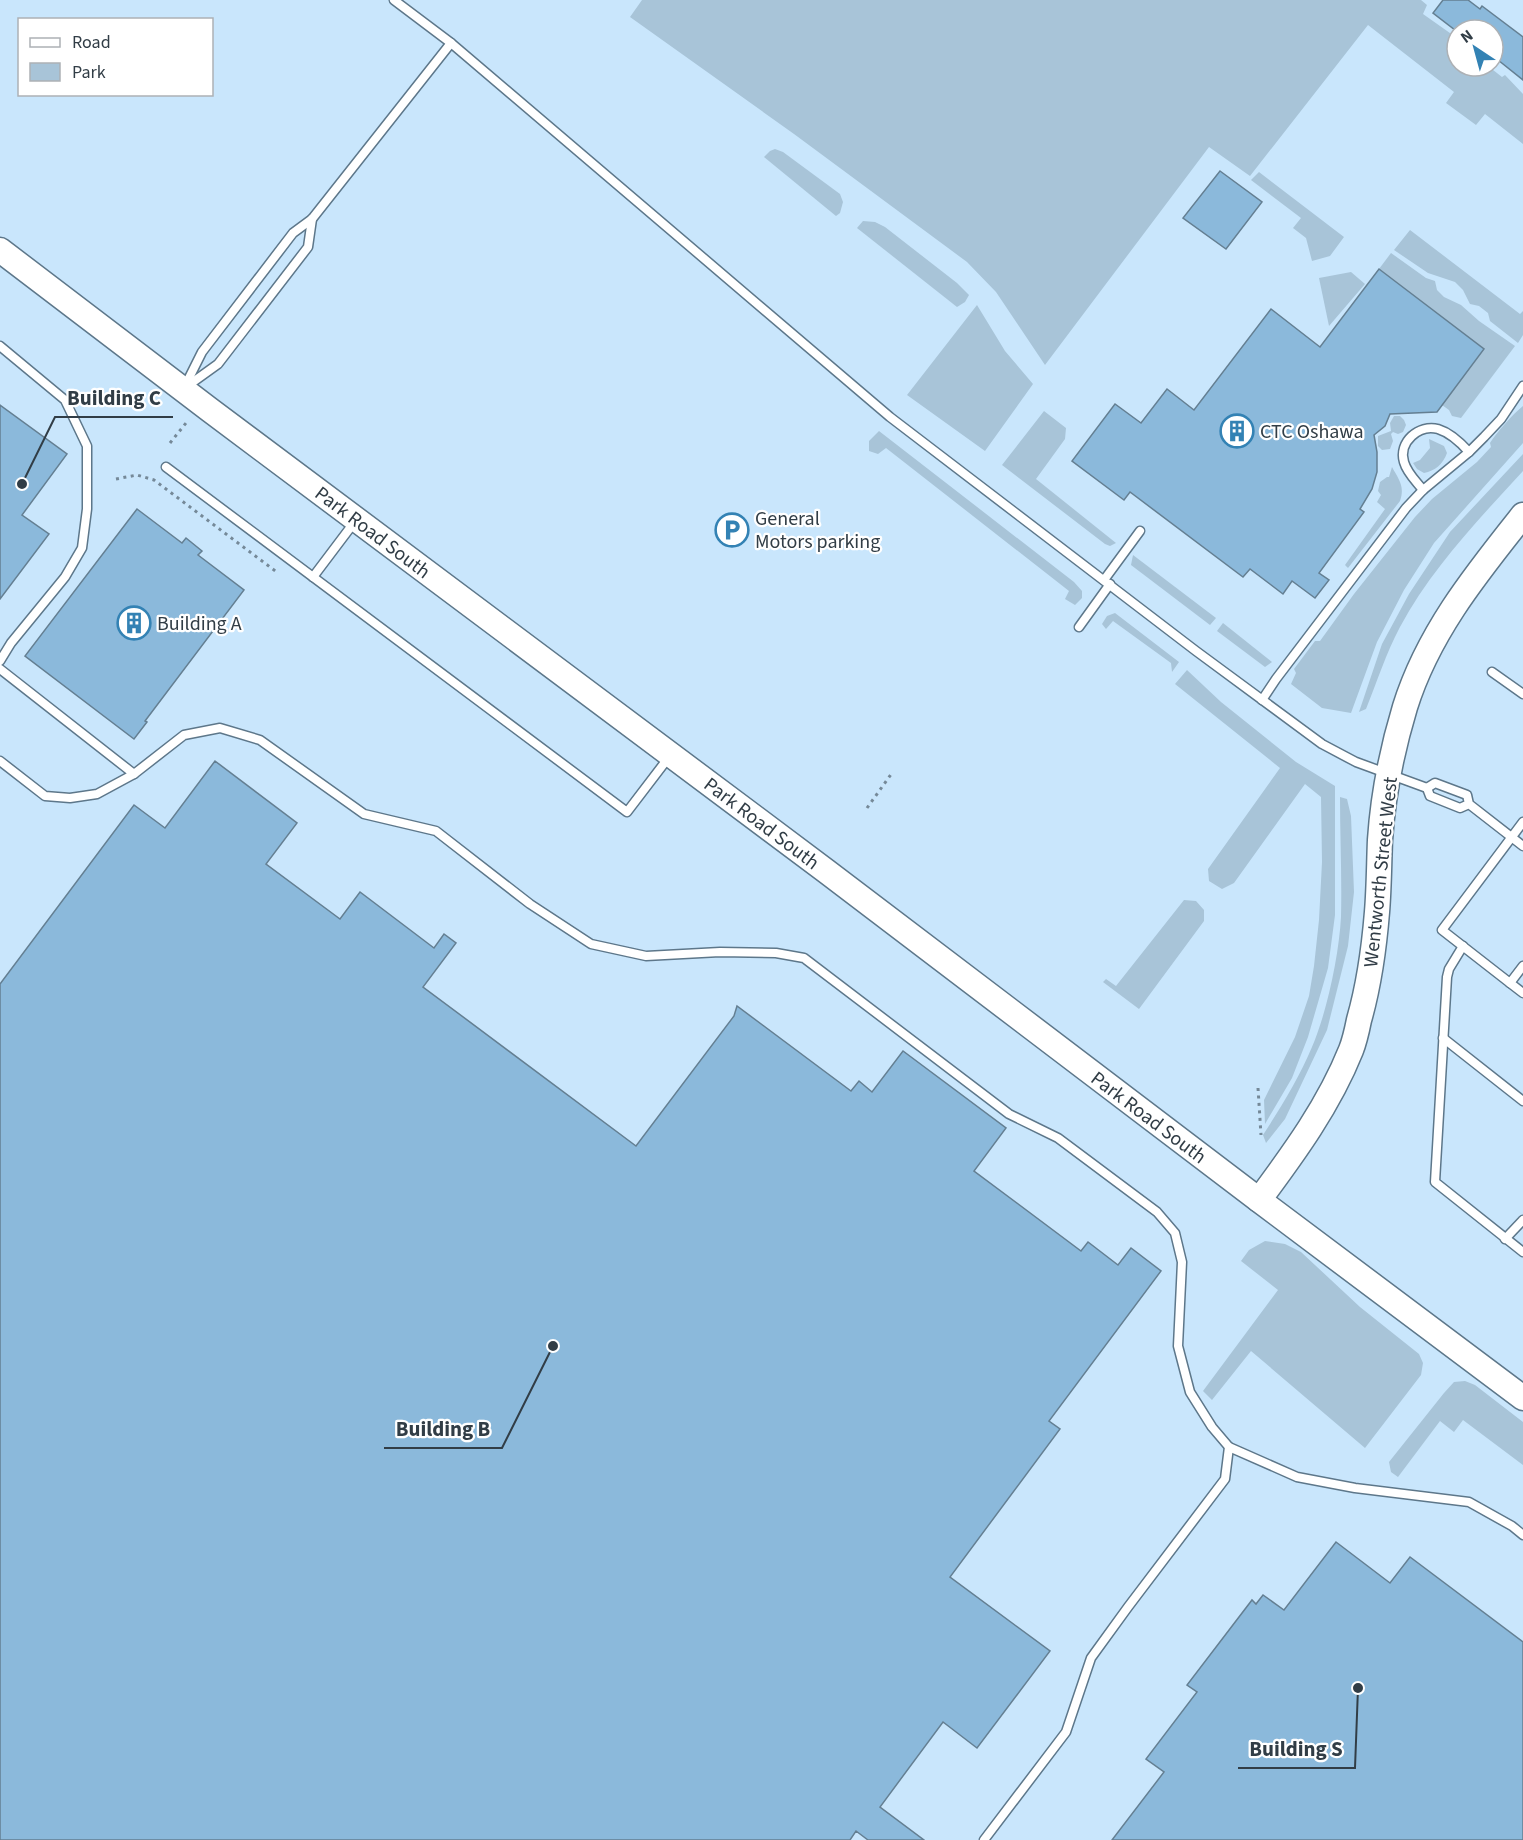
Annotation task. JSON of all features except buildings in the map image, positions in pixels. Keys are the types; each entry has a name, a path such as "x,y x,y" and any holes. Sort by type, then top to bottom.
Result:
{"main road":[{"name":"Park Road South","path":"0,249 183,390 1523,1398"},
{"name":"Wentworth Street West","path":"1259,1200 1286,1164 1327,1101 1352,1049 1368,987 1377,913 1380,838 1388,774 1405,707 1428,649 1459,599 1523,515"}],"lane":[{"path":"394,0 451,44 890,417 1262,700 1322,744 1356,762 1427,788 1430,796 1460,808 1469,804"},
{"path":"183,390 202,351 292,233 312,219 451,44"},
{"path":"183,390 218,364 308,247 312,219"},
{"path":"0,346 65,400 87,446 87,509 82,548 65,577 11,643 0,661"},
{"path":"1262,700 1406,508 1423,489 1469,452 1501,419 1523,386"},
{"path":"1423,489 1407,470 1404,462 1404,447 1417,432 1427,428 1439,429 1469,452"},
{"path":"166,467 627,812 671,755"},
{"path":"313,577 356,520"},
{"path":"1079,627 1140,531"},
{"path":"0,669 134,774"},
{"path":"1492,672 1523,694"},
{"path":"0,761 45,796 70,798 97,794 134,774 184,735 220,728 260,740 364,814 436,831 530,904 591,944 646,956 720,952 776,953 804,958 1009,1114 1058,1138 1157,1212 1175,1233 1182,1262 1178,1346 1190,1392 1212,1427 1229,1447 1297,1477 1355,1488 1469,1502 1512,1526 1523,1535"},
{"path":"1427,788 1435,783 1467,795 1469,804 1523,846"},
{"path":"1523,822 1442,930 1523,993"},
{"path":"1463,946 1449,969 1435,1182 1523,1252"},
{"path":"1510,983 1523,966"},
{"path":"1443,1038 1523,1101"},
{"path":"1505,1239 1523,1220"},
{"path":"984,1840 1066,1732 1091,1658 1225,1479 1229,1447"}],"path":[{"path":"170,443 186,423"},
{"path":"116,479 137,475 154,480 278,573"},
{"path":"867,808 892,773"},
{"path":"1258,1088 1261,1135"}],"green space":[{"path":"642,0 1421,0 1427,5 1423,14 1445,30 1445,78 1505,78 1505,75 1523,94 1523,144 1485,114 1476,125 1446,103 1454,92 1368,25 1250,176 1209,147 1045,365 996,292 967,262 794,134 630,17"},
{"path":"775,149 783,152 840,194 843,202 840,213 836,216 764,157"},
{"path":"1259,172 1344,237 1330,256 1312,261 1306,238 1293,228 1301,218 1251,180"},
{"path":"863,221 875,222 885,227 957,283 969,295 965,302 957,307 857,228"},
{"path":"1410,230 1520,314 1523,311 1523,335 1518,343 1490,321 1488,313 1479,306 1470,304 1463,290 1455,282 1428,273 1394,250"},
{"path":"1391,253 1426,278 1435,281 1437,290 1444,297 1461,305 1479,321 1515,346 1461,418 1452,416 1449,410 1442,405 1484,349 1379,269"},
{"path":"1351,272 1365,284 1329,326 1319,278"},
{"path":"977,305 1005,351 1033,384 985,451 907,395"},
{"path":"1523,406 1523,443 1434,543 1404,590 1377,642 1351,713 1322,708 1291,684 1296,673 1294,669 1315,641 1320,641 1415,517 1432,499 1477,462 1491,447 1490,443 1501,429"},
{"path":"1044,411 1066,428 1065,439 1036,479 1116,543 1110,546 1105,544 1002,465"},
{"path":"1394,416 1400,416 1406,425 1403,432 1391,434 1393,441 1390,449 1382,450 1378,446 1378,436 1391,431 1390,423"},
{"path":"879,431 1074,582 1082,591 1082,598 1075,605 1065,599 1069,591 886,448 878,454 869,451 869,441"},
{"path":"1429,439 1444,446 1447,453 1438,466 1424,473 1413,463 1420,460 1430,448"},
{"path":"1523,454 1523,471 1456,546 1412,606 1390,647 1366,709 1359,712 1382,644 1409,594 1450,532"},
{"path":"1392,467 1402,487 1400,501 1348,568 1345,565 1385,509 1377,502 1381,495 1378,491 1380,482 1389,477"},
{"path":"1133,555 1216,618 1210,625 1131,565"},
{"path":"1115,613 1179,662 1172,672 1171,663 1113,621 1106,629 1102,624 1107,616"},
{"path":"1223,623 1272,662 1265,667 1217,631"},
{"path":"1187,670 1221,702 1296,762 1335,786 1335,915 1328,968 1308,1037 1292,1078 1265,1124 1264,1100 1295,1037 1309,996 1319,920 1322,862 1321,797 1305,784 1234,883 1222,889 1209,881 1208,869 1280,768 1175,684"},
{"path":"1340,797 1347,799 1351,816 1354,892 1348,946 1327,1030 1285,1119 1266,1143 1263,1135 1296,1081 1312,1047 1323,1017 1331,983 1341,917"},
{"path":"1184,900 1196,901 1204,910 1204,921 1139,1009 1103,982 1106,979 1116,986"},
{"path":"1265,1241 1285,1244 1301,1252 1360,1307 1419,1354 1423,1363 1421,1375 1365,1448 1251,1351 1212,1400 1203,1391 1278,1290 1241,1261 1249,1250"},
{"path":"1465,1381 1475,1385 1523,1422 1523,1465 1463,1420 1454,1432 1440,1421 1398,1477 1391,1472 1389,1462 1444,1393 1454,1382"}],"place":[{"name":"CTC Oshawa","path":"1237,431"},
{"name":"Building C","path":"22,484"},
{"name":"General Motors parking","path":"732,530"},
{"name":"Building A","path":"134,623"},
{"name":"Building B","path":"553,1346"},
{"name":"Building S","path":"1358,1688"}]}
